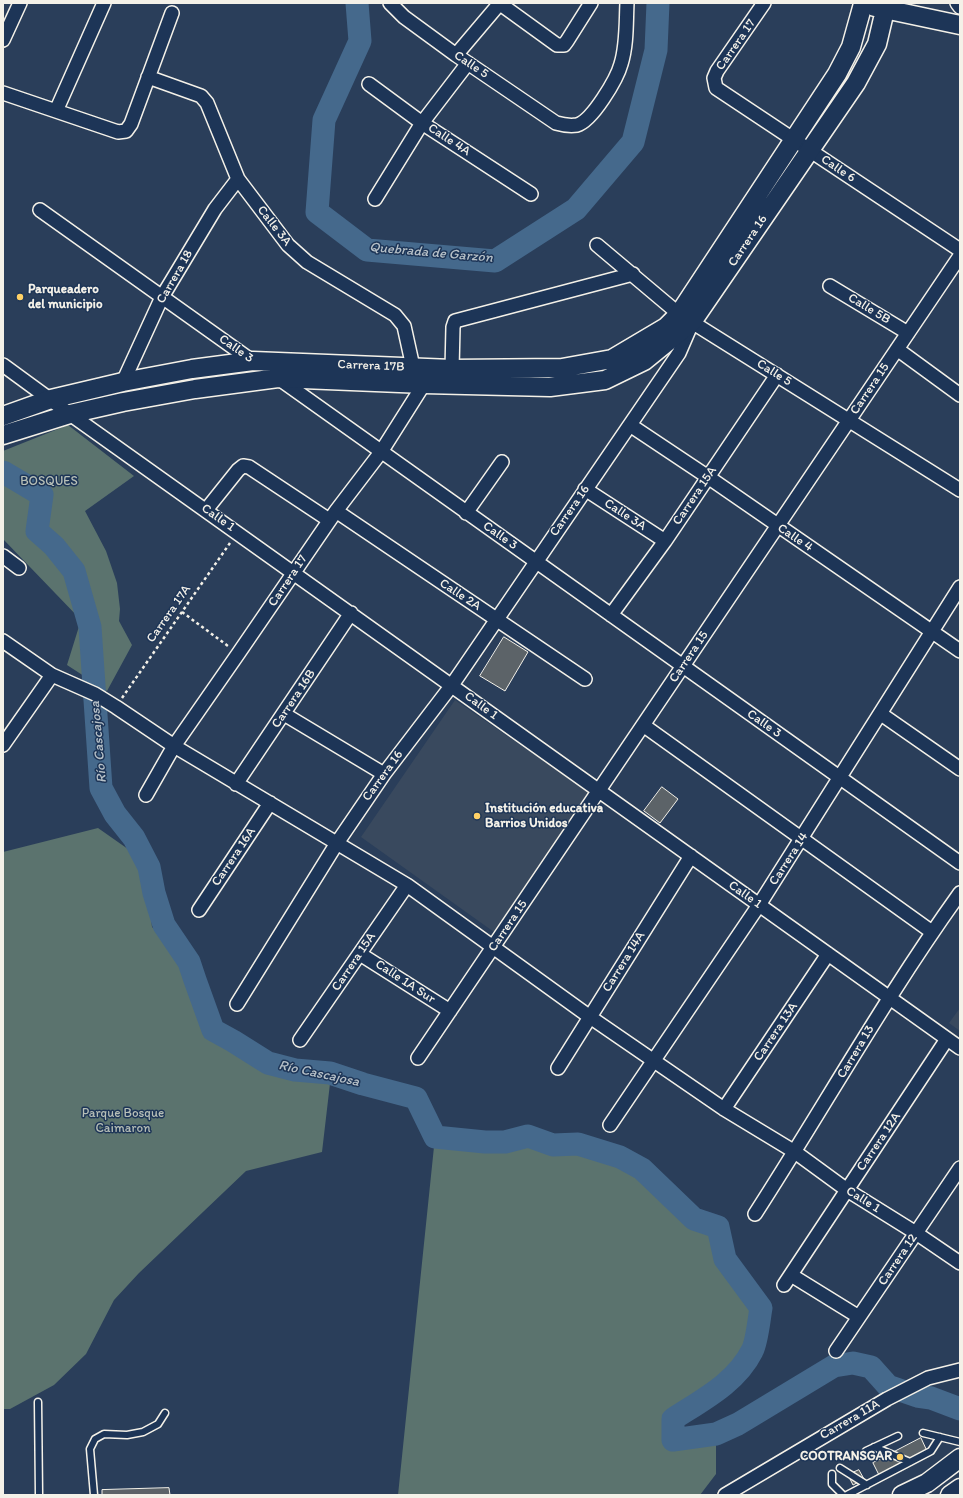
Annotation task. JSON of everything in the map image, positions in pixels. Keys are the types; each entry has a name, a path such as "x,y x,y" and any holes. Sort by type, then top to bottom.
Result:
{"street":[{"path":"3,40 20,3"},
{"path":"56,111 104,3"},
{"name":"Calle 5","path":"390,3 404,17 456,55 556,123 566,126 578,124 591,114 614,82 621,65 624,50 627,3"},
{"path":"456,55 499,3 557,45 564,45 568,41 585,5"},
{"name":"Carrera 17","path":"716,88 714,78 717,71 764,3"},
{"path":"862,3 885,10 960,25"},
{"name":"Carrera 16","path":"237,1004 337,843 384,774 452,685 679,353 686,318 794,140 837,74 851,47 862,3"},
{"path":"957,3 960,7"},
{"name":"Carrera 16","path":"686,318 810,151 859,76 877,44 885,10"},
{"path":"3,92 118,132 126,131 131,124 172,13"},
{"path":"375,199 422,123 468,63"},
{"name":"Calle 3A","path":"148,77 201,96 207,103 238,179 288,246 297,254 395,315 404,326 420,373"},
{"name":"Calle 4A","path":"369,84 422,123 531,194"},
{"name":"Calle 6","path":"716,88 960,250"},
{"name":"Carrera 18","path":"123,382 162,297 215,209 238,179"},
{"name":"Calle 3","path":"40,210 960,863"},
{"name":"Calle 5","path":"597,245 686,318 960,490"},
{"name":"Carrera 15","path":"418,1058 960,256"},
{"path":"452,368 453,327 455,321 632,274"},
{"name":"Calle 5B","path":"830,286 908,333"},
{"name":"Carrera 17B","path":"14,419 70,414 123,402 195,389 278,378 420,373 452,368 562,368 612,360 666,327 686,318"},
{"name":"Carrera 17B","path":"14,419 51,399 123,382 192,369 253,361 420,373 550,387 605,380 644,361 686,318"},
{"path":"897,349 960,395"},
{"name":"Calle 1","path":"3,365 960,1048"},
{"name":"Carrera 17","path":"146,795 174,746 333,515 381,452 420,373"},
{"name":"Carrera 15A","path":"611,615 665,541 777,375"},
{"path":"3,435 14,419"},
{"name":"Calle 4","path":"630,425 960,651"},
{"path":"466,513 502,462"},
{"name":"Calle 2A","path":"206,510 238,470 243,466 249,467 333,515 414,565 498,619 585,679"},
{"name":"Calle 3A","path":"585,489 665,541"},
{"path":"3,556 20,568"},
{"name":"Carrera 14","path":"610,1125 759,905 960,587"},
{"name":"Carrera 16B","path":"236,784 351,613"},
{"name":"Calle 1","path":"3,641 52,675 95,694 174,746 236,784 407,885 590,1017 655,1060 724,1109 795,1152 847,1190 916,1233 960,1263"},
{"path":"3,746 52,675"},
{"path":"284,714 384,774"},
{"path":"881,714 960,769"},
{"path":"643,725 932,932"},
{"name":"Carrera 16A","path":"199,910 270,803"},
{"name":"Carrera 14A","path":"558,1068 691,856"},
{"name":"Carrera 15A","path":"300,1040 407,885"},
{"name":"Carrera 13","path":"755,1214 795,1152 889,998 932,932 960,893"},
{"name":"Calle 1A Sur","path":"360,954 450,1011"},
{"name":"Carrera 13A","path":"724,1109 828,954"},
{"name":"Carrera 12A","path":"859,1317 788,1280 947,1039"},
{"name":"Carrera 12","path":"836,1351 960,1168"},
{"name":"Carrera 11A","path":"725,1495 887,1399 928,1378 960,1370"},
{"path":"902,1495 927,1484 960,1458"},
{"path":"950,1495 960,1488"}],"lane":[{"path":"38,1402 39,1495"},
{"path":"94,1495 90,1449 95,1439 104,1434 126,1435 143,1432 158,1424 165,1413"},
{"path":"923,1433 960,1442"},
{"path":"866,1451 898,1436"},
{"path":"847,1495 931,1450 940,1437"},
{"path":"874,1448 910,1462"},
{"path":"840,1468 867,1485"},
{"path":"832,1474 832,1484 843,1495"}],"path":[{"name":"Carrera 17A","path":"116,707 237,532"},
{"path":"182,612 238,654"}],"shaded area":[{"name":"Institución educativa Barrios Unidos","path":"455,700 593,795 501,937 361,837"},
{"path":"960,1008 960,1031 949,1023"}],"green space":[{"name":"BOSQUES","path":"68,425 134,476 85,511 106,551 117,583 120,609 119,621 132,645 107,691 67,665 81,620 3,539 3,451"},
{"name":"Parque Bosque Caimaron","path":"98,828 145,861 152,927 183,959 209,1036 231,1044 266,1068 331,1075 322,1152 246,1171 139,1273 114,1300 86,1354 54,1385 10,1409 3,1409 3,852"},
{"path":"528,1136 553,1145 578,1144 620,1157 642,1169 694,1219 718,1227 725,1259 761,1308 755,1342 745,1363 737,1373 717,1390 673,1419 673,1440 716,1434 716,1474 700,1495 398,1495 435,1137 485,1142 505,1142"}],"building":[{"path":"504,637 528,652 505,691 480,676"},
{"path":"662,787 678,799 660,823 644,811"},
{"name":"COOTRANSGAR","path":"921,1438 927,1451 879,1475 873,1463"},
{"name":"COOTRANSGAR","path":"859,1470 864,1479 853,1485 848,1475"},
{"path":"169,1488 170,1495 102,1495 102,1490"}],"waterway":[{"name":"Quebrada de Garzón","path":"357,3 360,41 324,120 317,212 367,250 495,261 576,209 633,142 656,50 658,3"},
{"name":"Río Cascajosa","path":"3,472 42,495 37,531 54,546 74,571 90,627 101,788 115,814 134,838 149,867 154,893 164,925 189,962 213,1030 268,1063 295,1070 330,1073 363,1084 416,1098 435,1137 485,1142 505,1142 528,1136 553,1145 578,1144 620,1157 642,1169 694,1219 718,1227 725,1259 761,1308 757,1336 752,1351 728,1382 707,1398 673,1419 673,1440 716,1434 738,1424 834,1366 853,1363 871,1367 888,1386 917,1396 931,1398 960,1409"}],"place":[{"name":"Parqueadero del municipio","path":"20,297"},
{"name":"Institución educativa Barrios Unidos","path":"477,816"},
{"name":"COOTRANSGAR","path":"900,1457"}]}
